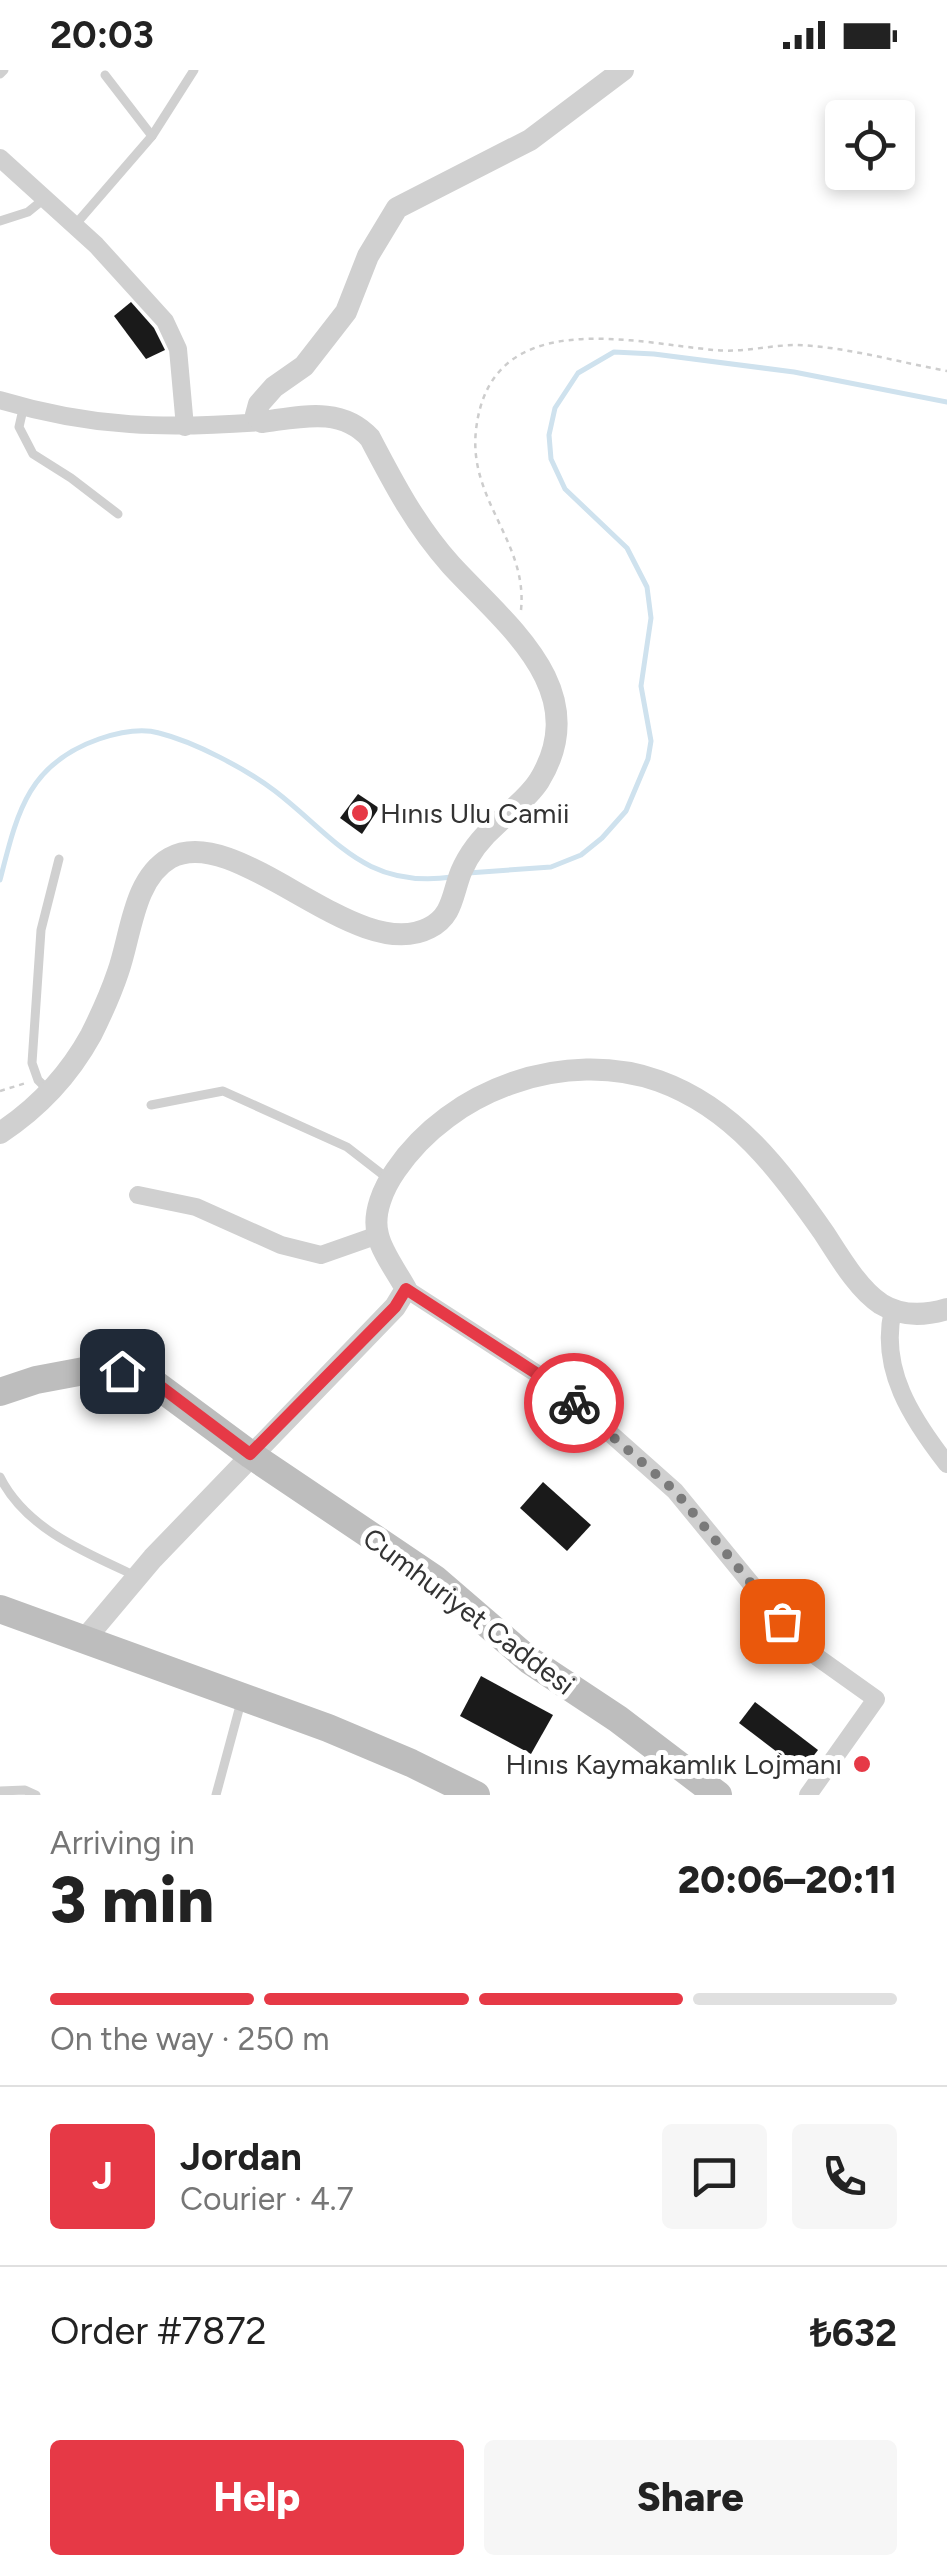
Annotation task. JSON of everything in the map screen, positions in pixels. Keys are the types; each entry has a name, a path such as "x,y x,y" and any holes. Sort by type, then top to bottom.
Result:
{"main road":[{"name":"Cumhuriyet Caddesi","path":"0,1392 36,1380 100,1368 144,1374 250,1454 435,1579 529,1660 618,1719 718,1795"},
{"path":"0,1610 380,1749 476,1795"}],"street":[{"path":"262,422 256,415 259,404 274,387 304,366 346,312 368,256 397,208 530,140 623,70"},
{"path":"0,158 75,225 157,312 174,336 185,428"},
{"path":"0,1133 44,1086 74,1064 118,971 149,877 172,856 188,851 228,857 345,917 397,934 414,934 430,928 450,909 462,872 484,836 538,783 556,740 556,713 538,660 451,566 410,515 370,438 344,418 318,415 185,428 102,423 1,402"},
{"path":"808,1795 876,1699 803,1647 675,1491 559,1388 406,1289 378,1235 381,1199 389,1180 428,1134 486,1093 557,1072 626,1072 690,1094 740,1129 797,1194 843,1262 877,1302 912,1315 947,1309"},
{"path":"138,1195 196,1206 281,1245 321,1255 378,1235"},
{"path":"84,1640 250,1454 395,1307 406,1289"},
{"path":"893,1310 888,1348 896,1380 921,1428 947,1464"}],"lane":[{"path":"75,225 152,136 194,70"},
{"path":"105,74 152,136"},
{"path":"0,221 28,212 44,199"},
{"path":"24,405 19,427 32,454 118,514"},
{"path":"44,1086 32,1063 41,930 59,860"},
{"path":"151,1105 223,1091 348,1147 389,1180"},
{"path":"0,1476 18,1504 61,1540 138,1577"},
{"path":"216,1795 242,1700"},
{"path":"0,1791 25,1790 36,1795"}],"path":[{"path":"511,628 522,606 518,574 504,530 482,489 475,444 487,391 504,367 526,350 561,340 616,340 729,351 798,346 947,371"},
{"path":"0,1090 44,1086"}],"building":[{"path":"131,302 154,328 165,350 146,359 114,316"},
{"name":"Hınıs Ulu Camii","path":"358,794 379,808 362,834 340,818"},
{"path":"543,1482 591,1525 567,1551 520,1508"},
{"path":"481,1676 553,1715 531,1754 460,1716"},
{"path":"755,1702 818,1750 802,1771 739,1723"}],"waterway":[{"path":"468,873 551,867 581,855 626,811 648,759 651,741 641,686 651,618 647,587 627,548 565,489 551,459 549,435 555,408 578,373 614,352 654,354 794,372 947,402"},
{"path":"0,880 20,813 41,777 56,762 99,739 145,731 188,743 250,774 353,856 373,867 422,879 452,877"}],"way so far":[{"path":"574,1403 675,1491 782,1621"}],"place":[{"name":"Hınıs Ulu Camii","path":"360,813"},
{"name":"Hınıs Kaymakamlık Lojmanı","path":"862,1764"}],"route":[{"path":"122,1371 144,1374 250,1454 395,1307 406,1289 559,1388 574,1403"}]}
